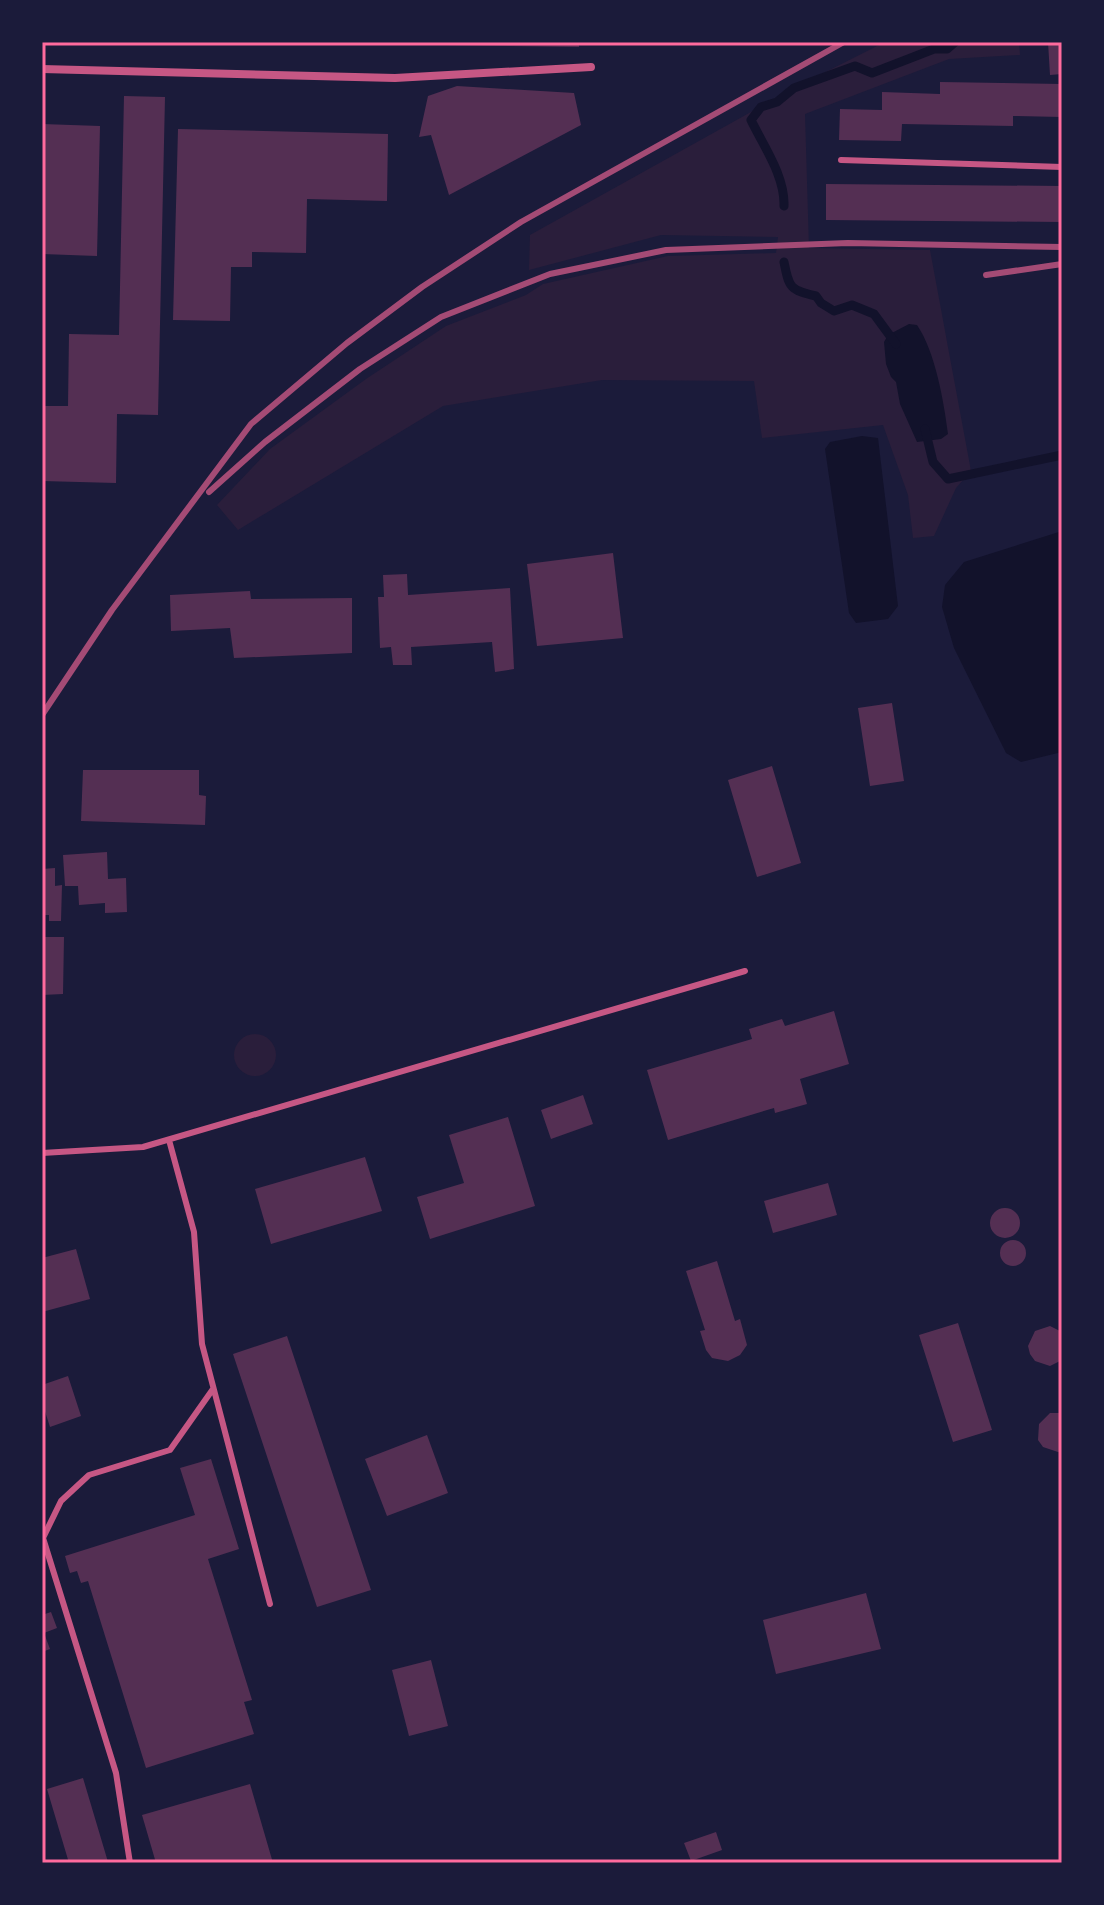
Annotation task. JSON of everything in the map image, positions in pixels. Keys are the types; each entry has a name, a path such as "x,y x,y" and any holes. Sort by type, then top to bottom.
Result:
{"street":[{"path":"42,69 395,78 591,67"}],"lane":[{"path":"841,160 1062,167"},
{"path":"42,1153 143,1147 745,971"},
{"path":"169,1140 194,1232 202,1344 270,1604"},
{"path":"130,1863 116,1773 43,1538 61,1501 89,1475 170,1450 213,1389"}],"shaded area":[{"path":"885,42 1019,42 1020,55 949,59 805,114 809,248 930,250 971,471 956,488 934,536 913,538 908,495 883,425 762,438 754,381 602,380 443,406 238,530 217,505 270,449 446,326 526,295 543,284 668,256 776,253 778,237 661,235 529,270 530,235 794,88"},
{"path":"909,324 917,325 934,362 948,434 941,439 917,442 900,404 896,382 886,364 884,342 888,335"},
{"path":"862,436 878,438 898,606 888,619 856,623 849,613 825,449 830,442"},
{"path":"1062,531 1062,752 1021,762 1006,753 954,648 942,607 945,585 964,562"},
{"path":"255,1034 270,1040 276,1055 270,1070 255,1076 240,1070 234,1055 240,1040"}],"building":[{"path":"445,42 579,42 579,47 445,45"},
{"path":"1048,42 1062,42 1062,74 1050,75"},
{"path":"940,82 1062,84 1062,117 1013,116 1013,126 902,124 901,141 839,140 840,109 882,110 882,92 940,94"},
{"path":"457,86 574,93 581,125 449,195 431,135 419,137 428,96"},
{"path":"124,96 165,97 158,415 117,414 116,483 42,481 42,406 68,406 69,334 119,335"},
{"path":"42,124 100,126 97,256 42,254"},
{"path":"178,129 388,134 387,201 307,199 306,253 252,252 252,267 231,267 230,321 173,320"},
{"path":"826,184 1062,186 1062,222 826,220"},
{"path":"613,553 623,638 537,646 527,564"},
{"path":"407,574 408,595 510,588 514,669 495,672 492,642 411,647 412,665 393,665 391,647 380,648 378,597 384,597 383,575"},
{"path":"250,591 251,599 352,598 352,653 234,658 230,628 171,631 170,595"},
{"path":"892,703 904,781 870,786 858,708"},
{"path":"772,766 801,863 757,877 728,780"},
{"path":"83,770 199,770 199,795 206,796 205,825 81,821"},
{"path":"107,852 108,879 126,878 127,912 105,913 105,903 79,905 78,886 65,886 63,855"},
{"path":"55,868 55,886 62,885 61,921 49,921 49,915 42,915 42,869"},
{"path":"42,937 64,937 63,994 42,995"},
{"path":"834,1011 849,1064 800,1079 807,1104 775,1113 774,1108 668,1140 647,1070 752,1039 749,1029 782,1019 785,1026"},
{"path":"583,1095 593,1124 551,1139 541,1110"},
{"path":"508,1117 535,1206 430,1239 417,1197 464,1183 449,1135"},
{"path":"365,1157 382,1211 271,1244 255,1189"},
{"path":"828,1183 837,1215 773,1233 764,1201"},
{"path":"1005,1208 1016,1212 1020,1223 1016,1234 1005,1238 994,1234 990,1223 994,1212"},
{"path":"1013,1240 1022,1244 1026,1253 1022,1262 1013,1266 1004,1262 1000,1253 1004,1244"},
{"path":"76,1249 90,1299 42,1312 42,1258"},
{"path":"717,1261 735,1321 740,1319 747,1345 740,1355 728,1361 712,1358 706,1350 700,1331 705,1330 686,1271"},
{"path":"958,1323 992,1430 953,1442 919,1335"},
{"path":"1050,1326 1062,1332 1062,1360 1050,1366 1035,1361 1028,1346 1035,1331"},
{"path":"287,1336 371,1590 317,1607 233,1354"},
{"path":"68,1376 81,1416 50,1427 42,1402 42,1385"},
{"path":"1050,1413 1062,1413 1062,1451 1043,1447 1038,1440 1039,1424"},
{"path":"427,1435 448,1493 387,1516 365,1459"},
{"path":"211,1459 239,1549 208,1559 252,1700 244,1702 254,1734 146,1768 88,1581 81,1583 77,1571 70,1573 65,1556 195,1515 180,1468"},
{"path":"866,1593 881,1649 776,1674 763,1620"},
{"path":"51,1612 57,1628 44,1633 50,1649 42,1652 42,1615"},
{"path":"431,1660 448,1726 409,1736 392,1670"},
{"path":"83,1778 108,1862 69,1863 47,1789"},
{"path":"250,1784 273,1863 156,1863 142,1815"},
{"path":"716,1832 722,1850 691,1861 684,1843"}],"waterway":[{"path":"784,206 777,173 751,120 761,107 777,102 794,88 855,66 872,73 934,49 947,49 955,42"},
{"path":"784,262 789,283 796,289 816,296 834,311 852,305 874,314 896,344"},
{"path":"925,429 933,462 948,479 1062,455"}],"railway":[{"path":"42,715 112,610 251,424 347,343 422,287 521,222 844,42"},
{"path":"209,492 265,442 360,369 441,317 550,274 666,250 848,243 1062,247"},
{"path":"986,275 1062,264"}]}
